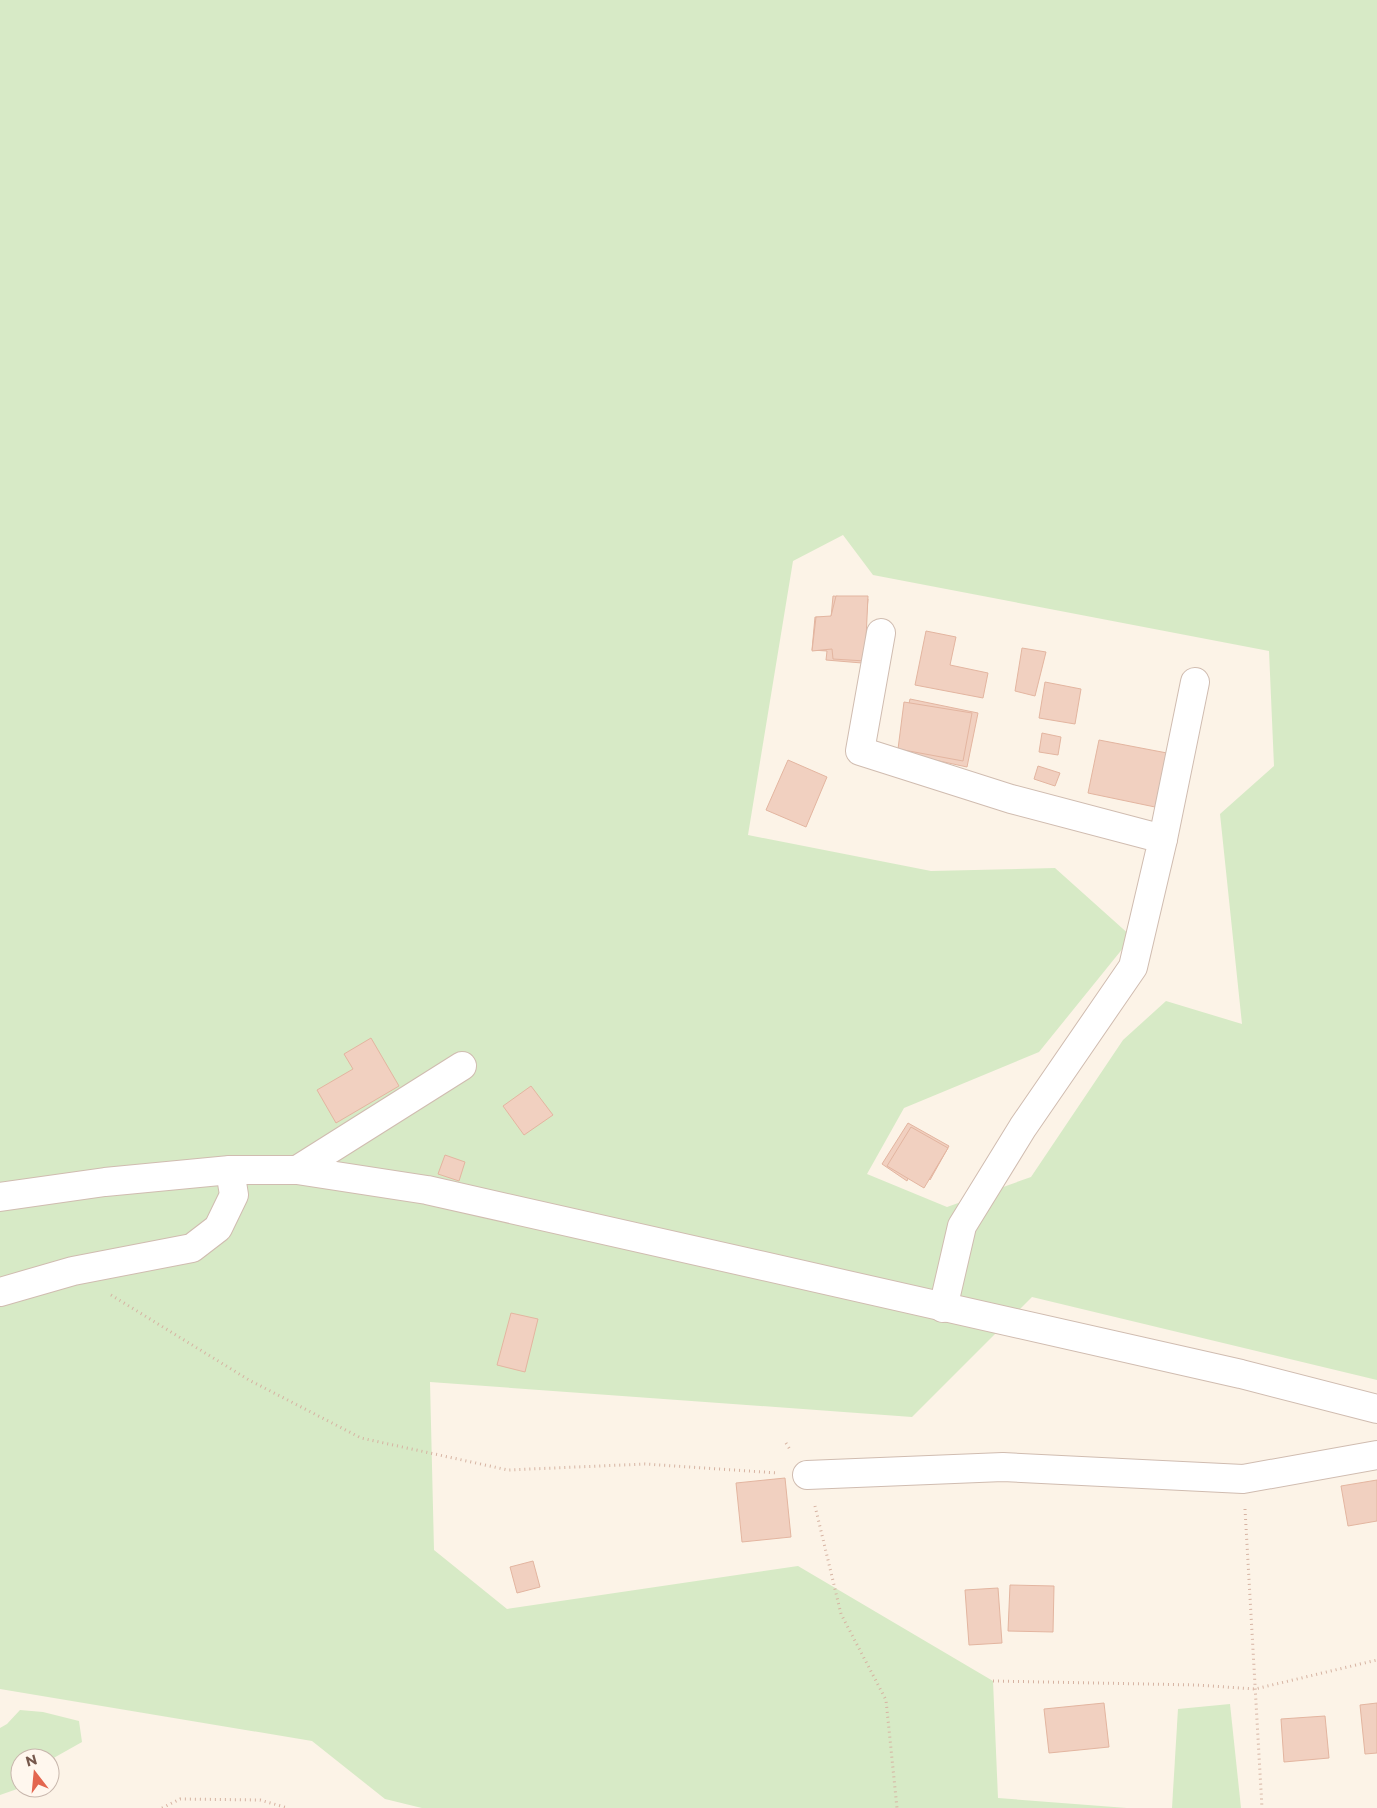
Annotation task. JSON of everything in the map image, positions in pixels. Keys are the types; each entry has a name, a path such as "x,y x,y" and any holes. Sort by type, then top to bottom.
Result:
{"street":[{"path":"881,633 860,751 1011,799 1163,839"},
{"path":"944,1308 962,1226 1023,1127 1133,967 1163,839 1195,682"},
{"path":"297,1170 462,1066"},
{"path":"0,1197 105,1182 230,1170 297,1170 428,1190 1241,1374 1377,1409"},
{"path":"0,1292 73,1271 192,1248 218,1228 234,1195 230,1170"},
{"path":"807,1475 1003,1467 1243,1479 1377,1455"}],"path":[{"path":"73,1271 249,1380 361,1438 508,1470 645,1464 807,1475"},
{"path":"786,1443 807,1475 841,1614 886,1700 897,1808"},
{"path":"1243,1479 1262,1808"},
{"path":"993,1681 1255,1689 1377,1660"},
{"path":"162,1808 180,1799 260,1800 288,1808"}],"green space":[{"path":"0,0 1377,0 1377,1380 1032,1297 912,1417 430,1382 434,1550 507,1609 798,1566 993,1681 998,1798 1127,1808 422,1808 385,1799 312,1741 0,1689","holes":["843,535 873,575 1269,651 1274,766 1220,814 1242,1024 1166,1001 1123,1040 1031,1177 947,1207 867,1174 904,1108 1039,1052 1132,937 1055,868 931,871 748,835 793,561"]},
{"path":"1230,1704 1241,1808 1172,1808 1178,1709"},
{"path":"20,1710 43,1712 79,1721 82,1742 60,1754 60,1748 10,1748 10,1792 0,1795 0,1728 7,1724"}],"building":[{"path":"833,596 868,599 862,663 826,660 827,651 812,650 815,617 831,618"},
{"path":"836,596 868,596 865,661 833,659 832,649 812,651 816,617 831,616"},
{"path":"926,631 956,637 950,665 988,673 983,698 915,685"},
{"path":"1022,648 1046,652 1035,696 1015,691"},
{"path":"1045,682 1081,689 1075,724 1039,718"},
{"path":"910,699 978,713 967,767 898,752"},
{"path":"904,702 972,713 963,761 898,749"},
{"path":"1042,733 1061,737 1058,755 1039,752"},
{"path":"1099,740 1167,753 1155,807 1088,793"},
{"path":"788,760 827,777 806,827 766,810"},
{"path":"1038,766 1060,773 1055,786 1034,779"},
{"path":"371,1038 399,1086 336,1123 317,1090 353,1069 344,1054"},
{"path":"531,1086 553,1115 524,1135 503,1106"},
{"path":"908,1123 949,1146 930,1180 914,1164 907,1181 882,1164"},
{"path":"911,1127 948,1148 924,1188 887,1166"},
{"path":"445,1155 465,1162 459,1181 438,1174"},
{"path":"511,1313 538,1319 525,1372 497,1365"},
{"path":"785,1478 791,1537 742,1542 736,1483"},
{"path":"1377,1480 1377,1521 1348,1526 1341,1486"},
{"path":"533,1561 540,1587 517,1593 510,1567"},
{"path":"1010,1585 1054,1586 1053,1632 1008,1631"},
{"path":"998,1588 1002,1643 969,1645 965,1590"},
{"path":"1104,1703 1109,1747 1049,1753 1044,1709"},
{"path":"1377,1703 1377,1753 1365,1754 1360,1705"},
{"path":"1325,1716 1329,1758 1284,1762 1281,1719"}]}
